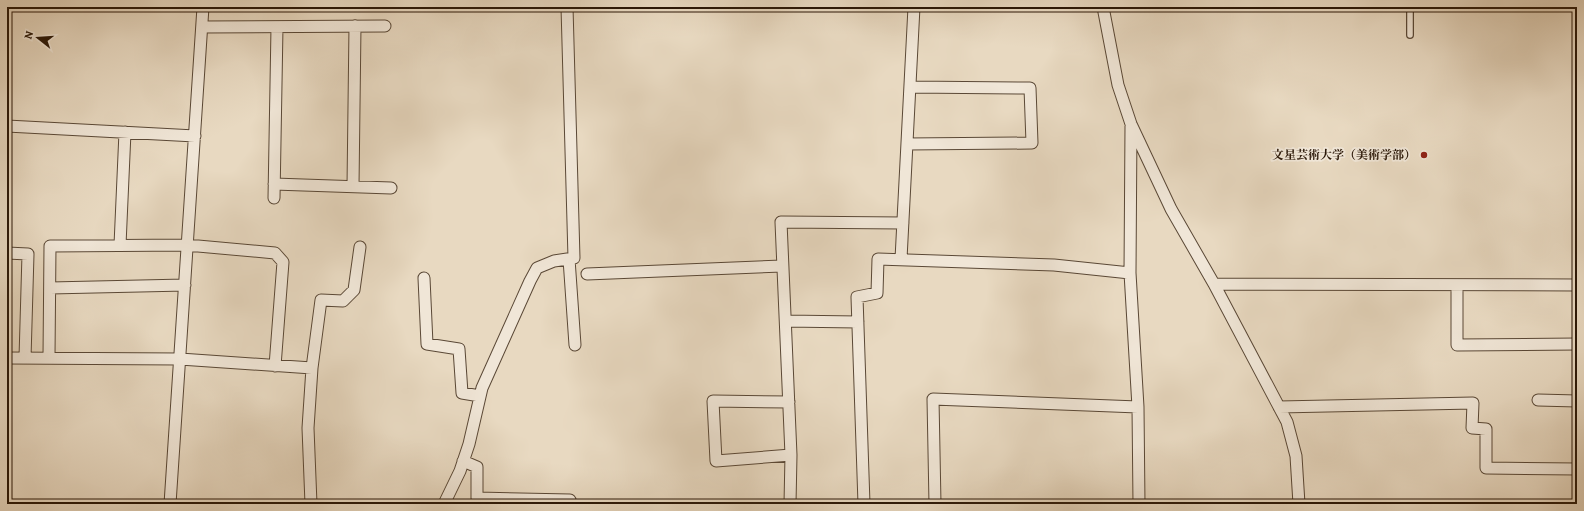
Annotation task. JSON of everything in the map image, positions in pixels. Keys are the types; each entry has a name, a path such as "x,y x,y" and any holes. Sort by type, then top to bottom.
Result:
{"street":[{"path":"170,504 203,7"},
{"path":"444,504 460,471 469,444 482,388 530,281 538,268 554,261 574,258 567,7"},
{"path":"901,259 914,7"},
{"path":"1103,7 1118,85 1131,124 1170,209 1214,284 1287,422 1296,456 1299,504"},
{"path":"274,198 276,26"},
{"path":"353,186 356,26"},
{"path":"202,27 385,26"},
{"path":"907,144 1032,143 1030,88 910,87"},
{"path":"1131,124 1130,273 1138,407 1139,504"},
{"path":"7,126 195,136"},
{"path":"120,245 125,132"},
{"path":"274,184 391,188"},
{"path":"790,504 791,455 781,222 903,223"},
{"path":"49,357 50,246 188,245 275,253 283,262 275,366"},
{"path":"311,504 308,428 312,368 321,300 343,301 354,290 360,247"},
{"path":"7,253 28,254 25,358"},
{"path":"569,259 575,345"},
{"path":"864,504 857,297 877,293 878,259 1054,265 1130,273"},
{"path":"587,274 782,266"},
{"path":"424,278 427,344 459,349 462,392 480,396"},
{"path":"50,288 185,284"},
{"path":"1214,284 1577,285"},
{"path":"1457,285 1458,345 1577,344"},
{"path":"786,321 858,322"},
{"path":"7,358 49,357 180,360 312,368"},
{"path":"935,504 933,399 1138,407"},
{"path":"1538,400 1577,401"},
{"path":"789,402 713,401 716,460 791,455"},
{"path":"1279,407 1474,403 1472,428 1486,429 1486,468 1577,469"},
{"path":"463,461 477,467 477,498 503,501 570,500 570,504"}],"lane":[{"path":"1410,7 1410,35"}],"place":[{"name":"文星芸術大学（美術学部）","path":"1424,155"}]}
